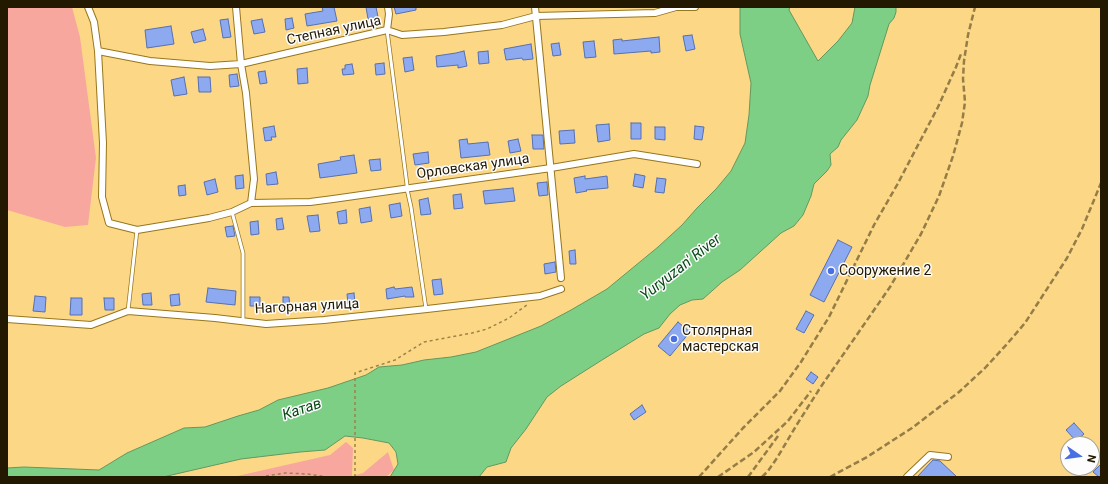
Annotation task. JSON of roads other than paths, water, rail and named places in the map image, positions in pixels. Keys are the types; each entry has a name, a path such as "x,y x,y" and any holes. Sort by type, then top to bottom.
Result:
{"street":[{"path":"88,7 94,22 98,51 103,143 102,197 109,223 137,230 209,218 232,212 251,203 254,179 236,7"},
{"path":"387,30 389,14 388,7"},
{"path":"535,7 561,278"},
{"name":"Степная улица","path":"98,51 150,61 210,66 241,64 387,30 402,35 444,32 502,25 536,16 655,13 676,8 695,7"},
{"name":"Орловская улица","path":"251,203 310,202 551,168 634,154 697,164"},
{"name":"Нагорная улица","path":"7,319 91,325 128,311 266,324 324,320 540,296 561,289"},
{"path":"907,477 930,455 948,457"}],"lane":[{"path":"387,30 407,189 427,309"},
{"path":"232,212 243,253 243,321"},
{"path":"128,311 137,230"}],"water":[{"path":"740,7 790,7 789,10 818,61 838,41 852,23 855,7 896,7 896,12 894,18 889,24 868,96 857,120 841,140 838,147 830,154 831,165 814,184 803,215 794,226 781,233 740,270 722,282 703,299 692,300 680,305 670,314 659,328 644,334 561,386 547,397 526,429 511,448 506,462 487,467 479,477 390,477 398,464 396,452 389,443 345,436 325,450 241,459 163,477 7,477 7,468 24,467 99,470 127,453 184,428 205,427 259,410 278,400 328,388 366,375 379,367 402,365 476,352 541,326 607,289 682,225 731,171 745,143 751,83 740,34"}],"railway":[{"path":"762,477 777,458 820,388 890,287 921,234 939,196 953,156 962,123 965,102 963,79 964,61 968,35 975,7"},
{"path":"699,477 743,428 780,391 801,362 829,317 874,225 938,107 961,54"},
{"path":"830,477 867,457 912,428 959,392 985,368 1025,323 1067,258 1082,229 1101,183"},
{"path":"718,477 754,452 788,421 811,391"},
{"path":"748,477 778,436"}],"place":[{"name":"Сооружение 2","path":"831,271"},
{"name":"Столярная мастерская","path":"674,339"}],"water label":[{"name":"Yuryuzan' River","path":"681,268"},
{"name":"Катав","path":"302,410"}]}
